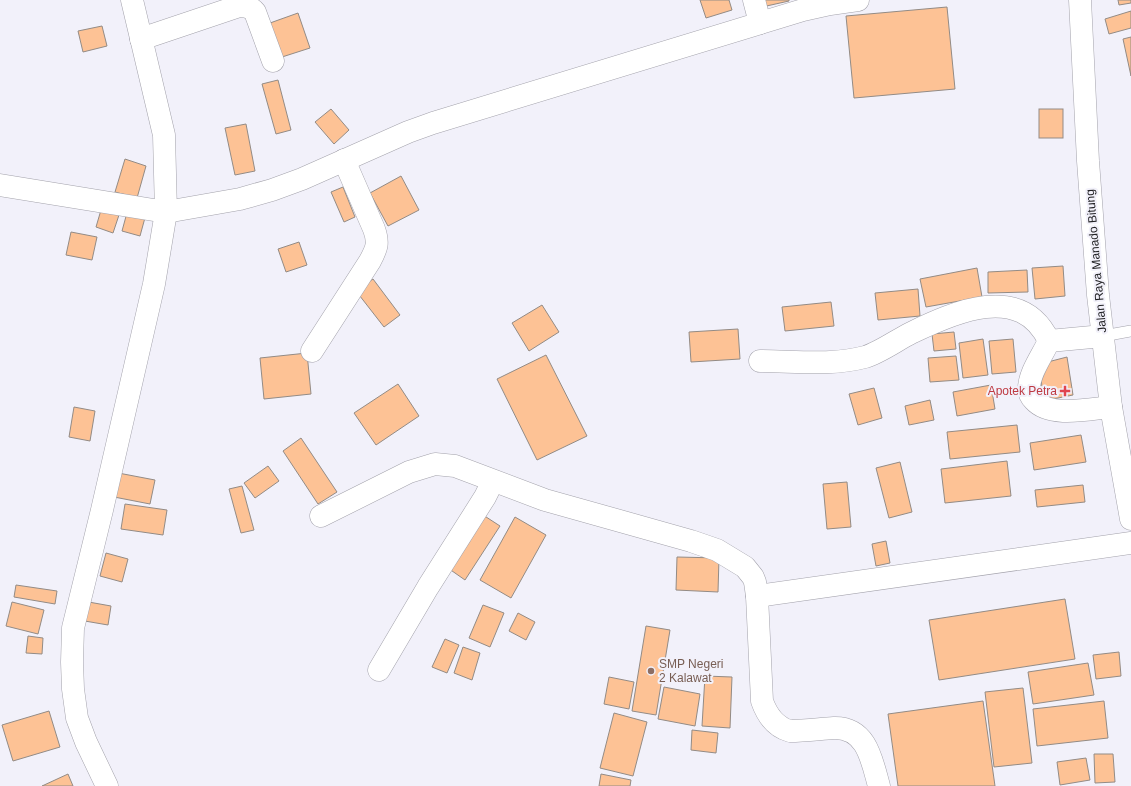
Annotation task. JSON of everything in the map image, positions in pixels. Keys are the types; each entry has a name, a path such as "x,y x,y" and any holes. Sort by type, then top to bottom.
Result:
{"main road":[{"path":"107,786 86,742 77,718 73,689 73,628 154,284 166,212 164,135 132,0"},
{"path":"754,0 760,23"},
{"path":"0,185 166,212 240,199 272,190 302,179 408,132 433,123 803,10 858,0"},
{"name":"Jalan Raya Manado Bitung","path":"1080,0 1088,161 1098,295 1111,408 1130,506"},
{"path":"141,40 239,6 245,6 251,8 255,12 273,61"},
{"path":"312,351 370,261 376,250 378,241 344,160"},
{"path":"760,360 847,361 868,356 912,333 954,315 981,307 996,306 1014,308 1031,318 1045,333 1049,342"},
{"path":"1049,342 1103,336"},
{"path":"1049,342 1032,376 1029,389 1030,396 1042,407 1049,409 1111,408"},
{"path":"321,516 409,472 434,464 454,466 546,500 691,541 717,550 735,560 750,573 755,582 757,596 761,690 762,701 766,711 778,725 783,729 790,731 835,728 851,731 857,735 868,752 878,786"},
{"path":"379,670 428,587 482,504 493,481"},
{"path":"757,596 1131,543"}],"lane":[{"path":"1103,336 1131,331"}],"building":[{"path":"700,0 729,0 732,10 706,18"},
{"path":"760,0 789,0 789,1 762,7"},
{"path":"1118,0 1131,0 1131,3 1119,5"},
{"path":"947,7 955,89 854,98 846,16"},
{"path":"1131,11 1131,28 1109,34 1105,19"},
{"path":"298,13 310,48 282,57 270,23"},
{"path":"102,26 107,46 83,52 78,31"},
{"path":"1131,37 1131,76 1123,39"},
{"path":"278,80 291,130 276,134 262,84"},
{"path":"331,109 349,130 334,144 315,122"},
{"path":"1039,109 1063,109 1063,138 1039,138"},
{"path":"246,124 255,171 235,175 225,128"},
{"path":"125,159 146,166 137,198 115,192"},
{"path":"401,176 419,210 388,226 370,193"},
{"path":"343,187 355,217 344,222 331,192"},
{"path":"128,209 146,214 140,236 122,231"},
{"path":"101,210 119,215 113,233 96,227"},
{"path":"71,232 97,237 92,260 66,255"},
{"path":"299,242 307,265 286,272 278,249"},
{"path":"1063,266 1065,296 1035,299 1032,268"},
{"path":"977,268 982,297 926,307 920,279"},
{"path":"1027,270 1028,292 988,293 988,272"},
{"path":"373,279 400,315 384,327 356,291"},
{"path":"918,289 920,316 878,320 875,293"},
{"path":"831,302 834,326 785,331 782,307"},
{"path":"542,305 559,332 529,351 512,323"},
{"path":"738,329 740,359 691,362 689,332"},
{"path":"954,332 956,349 934,351 932,334"},
{"path":"983,339 988,375 963,378 959,343"},
{"path":"1013,339 1016,372 992,374 989,341"},
{"path":"307,353 311,394 264,399 260,358"},
{"path":"546,355 587,436 537,460 497,379"},
{"path":"956,356 959,380 930,382 928,358"},
{"path":"1067,357 1073,395 1043,401 1040,364"},
{"path":"398,384 419,416 376,445 354,413"},
{"path":"991,385 995,409 957,416 953,392"},
{"path":"874,388 882,418 858,425 849,394"},
{"path":"930,400 934,420 909,425 905,406"},
{"path":"74,407 95,411 90,441 69,437"},
{"path":"1017,425 1020,452 950,459 947,432"},
{"path":"1081,435 1086,462 1034,470 1030,443"},
{"path":"301,438 337,492 318,504 283,451"},
{"path":"1007,461 1011,496 945,503 941,469"},
{"path":"900,462 912,512 889,518 876,468"},
{"path":"268,466 279,481 255,498 244,483"},
{"path":"113,472 155,480 150,504 109,496"},
{"path":"847,482 851,527 827,529 823,484"},
{"path":"1083,485 1085,502 1037,507 1035,490"},
{"path":"242,486 254,530 241,533 229,489"},
{"path":"125,504 167,510 163,535 121,529"},
{"path":"480,513 500,526 465,580 445,566"},
{"path":"515,517 546,535 511,598 480,580"},
{"path":"886,541 890,563 876,566 872,544"},
{"path":"106,553 128,559 122,582 100,576"},
{"path":"677,557 719,558 718,592 676,590"},
{"path":"16,585 57,591 55,604 14,597"},
{"path":"1065,599 1075,659 939,680 929,620"},
{"path":"83,601 111,606 108,625 79,620"},
{"path":"12,602 44,610 38,634 6,626"},
{"path":"483,605 504,613 490,647 469,638"},
{"path":"518,613 535,622 526,640 509,631"},
{"name":"SMP Negeri 2 Kalawat","path":"646,626 670,630 656,715 632,711"},
{"path":"28,636 43,638 42,654 26,653"},
{"path":"445,639 459,645 447,673 432,667"},
{"path":"463,647 480,653 472,680 454,673"},
{"path":"1119,652 1121,676 1096,679 1093,655"},
{"path":"1088,663 1094,695 1033,704 1028,672"},
{"path":"705,676 732,677 730,728 702,726"},
{"path":"609,677 634,682 629,709 604,704"},
{"path":"664,687 700,694 695,726 658,719"},
{"path":"1023,688 1032,763 994,767 985,692"},
{"path":"983,701 995,786 898,786 888,714"},
{"path":"1104,701 1108,738 1037,746 1033,709"},
{"path":"49,711 60,747 13,761 2,725"},
{"path":"614,713 647,722 633,776 600,768"},
{"path":"692,730 718,733 716,753 691,750"},
{"path":"1094,754 1113,754 1115,782 1095,783"},
{"path":"1086,758 1090,780 1060,785 1057,762"},
{"path":"68,774 73,786 42,786"},
{"path":"601,774 631,780 630,786 599,786"}],"place":[{"name":"Apotek Petra","path":"1065,391"},
{"name":"SMP Negeri 2 Kalawat","path":"651,671"}]}
